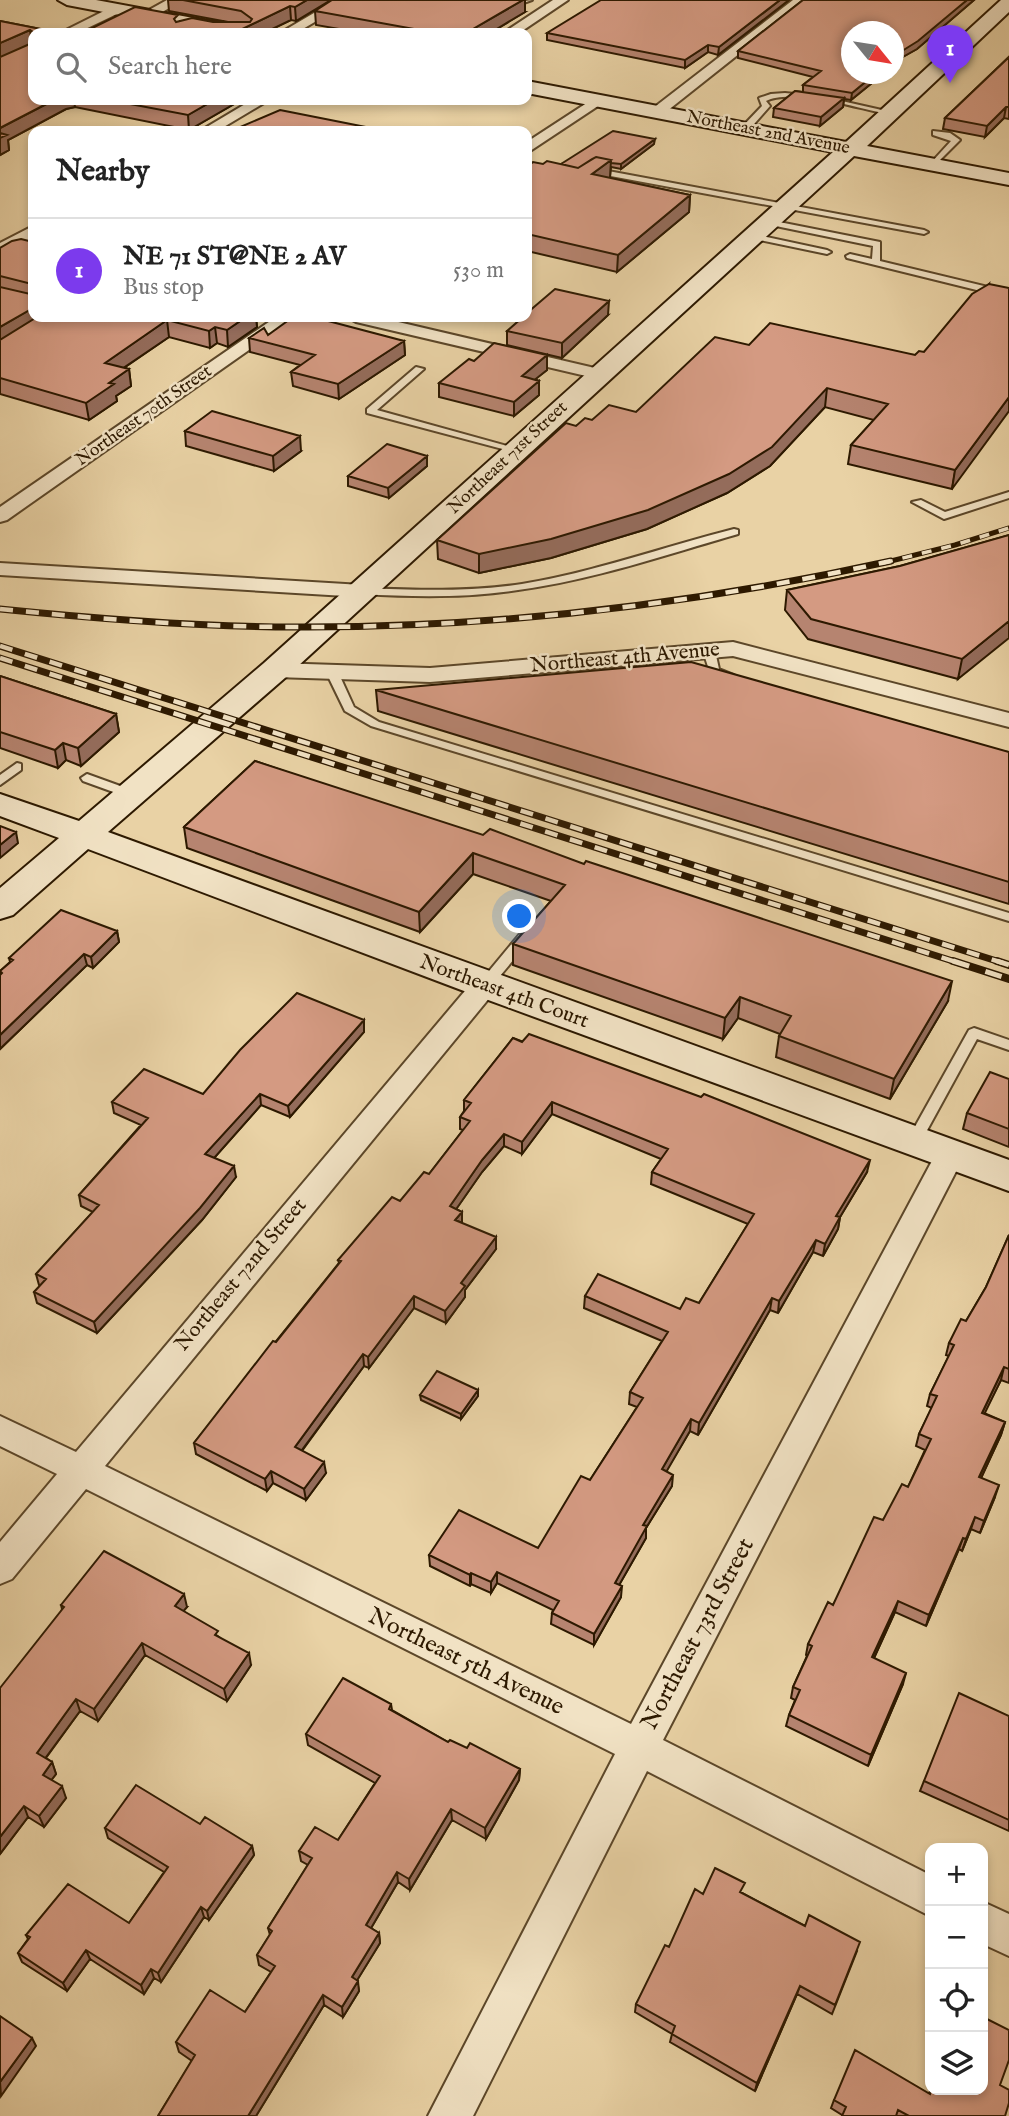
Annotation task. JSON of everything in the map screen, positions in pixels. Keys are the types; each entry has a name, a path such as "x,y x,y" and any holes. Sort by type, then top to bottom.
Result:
{"street":[{"path":"67,0 147,15 186,28"},
{"path":"147,15 177,0"},
{"path":"296,28 346,0"},
{"path":"518,28 562,0"},
{"path":"657,112 801,0"},
{"name":"Northeast 71st Street","path":"0,907 275,670 599,374 891,113 1009,2"},
{"path":"77,28 116,9"},
{"name":"Northeast 2nd Avenue","path":"532,88 1009,179"},
{"path":"532,145 596,100"},
{"path":"216,126 253,105"},
{"path":"0,234 28,237"},
{"path":"0,250 28,237"},
{"name":"Northeast 70th Street","path":"0,516 280,322"},
{"path":"377,322 599,374"},
{"path":"0,569 362,591"},
{"name":"Northeast 4th Avenue","path":"275,670 430,676 733,649 1005,714"},
{"name":"Northeast 4th Court","path":"0,804 1009,1176"},
{"name":"Northeast 72nd Street","path":"0,1568 485,985"},
{"name":"Northeast 73rd Street","path":"450,2116 639,1747 950,1154"},
{"name":"Northeast 5th Avenue","path":"0,1430 639,1747 925,1893"},
{"path":"988,1925 1009,1936"}],"lane":[{"path":"496,0 512,5 529,0"},
{"path":"745,129 766,106 762,100 773,94 790,94 891,113"},
{"path":"933,165 956,140 936,133"},
{"path":"586,174 594,168 769,221 877,244 876,262"},
{"path":"769,221 924,232"},
{"path":"769,221 827,252"},
{"path":"850,256 1009,295"},
{"path":"419,369 370,411 515,451"},
{"path":"917,502 944,516 1009,495"},
{"path":"362,591 449,593 540,584 573,578 734,532"},
{"path":"709,651 714,671 748,683"},
{"path":"332,672 349,709 375,723 1009,917"},
{"path":"0,781 17,767"},
{"path":"87,778 130,794"},
{"path":"485,985 530,932"},
{"path":"914,1141 974,1033 1009,1045"}],"building":[{"path":"183,0 307,0 244,28 92,28 135,7 178,15 174,19 176,22 192,18 213,22 250,22 252,19 241,11"},
{"path":"332,0 523,0 475,28 408,28 315,11"},
{"path":"601,0 780,0 719,47 708,45 685,60 547,33"},
{"path":"803,0 967,0 904,50 904,21 841,21 841,84 863,84 852,93 803,85 821,71 738,51"},
{"path":"0,21 36,28 28,28 28,31 0,43"},
{"path":"28,45 28,105 44,105 0,128 0,57"},
{"path":"1009,57 1009,107 987,126 945,118"},
{"path":"795,91 844,98 821,117 774,108"},
{"path":"135,105 205,105 188,115"},
{"path":"280,110 361,126 243,126"},
{"path":"613,131 655,139 621,164 596,157 578,168 561,164"},
{"path":"596,157 611,160 592,174 690,195 618,255 532,235 532,163 543,164 547,161 578,168"},
{"path":"12,241 28,241 28,283 0,276 0,248"},
{"path":"989,284 1009,288 1009,397 955,470 851,445 888,404 827,388 772,447 729,474 648,510 551,539 479,554 437,540 566,423 576,426 585,418 592,420 609,405 636,412 715,337 749,345 770,323 915,355 919,351 924,352 972,294"},
{"path":"0,287 28,294 28,311 0,327"},
{"path":"555,289 609,301 562,343 507,331 517,322 532,322 532,309"},
{"path":"29,322 164,322 105,363 129,369 109,383 114,384 86,403 0,378 0,340"},
{"path":"175,322 239,322 227,330 215,327 209,331"},
{"path":"286,322 332,322 404,341 338,384 291,372 315,355 249,338 264,328 268,335"},
{"path":"494,343 547,355 522,376 539,381 514,402 439,383 469,359 474,361"},
{"path":"212,411 300,436 273,456 185,431"},
{"path":"387,444 427,456 388,488 348,476"},
{"path":"1009,535 1009,621 962,659 811,619 787,590 900,566"},
{"path":"691,662 1009,752 1009,882 376,690"},
{"path":"0,676 116,714 78,748 63,743 55,750 0,732"},
{"path":"255,761 483,835 490,829 584,864 586,861 952,981 894,1079 779,1036 791,1016 740,997 725,1018 513,944 565,885 473,853 419,912 184,827"},
{"path":"0,826 16,832 0,845"},
{"path":"61,910 117,931 91,957 84,954 0,1035 0,971 13,960 9,958"},
{"path":"297,993 364,1020 288,1106 260,1094 205,1154 234,1166 200,1208 94,1322 34,1292 46,1279 36,1274 99,1205 79,1195 148,1118 112,1102 144,1069 203,1094 240,1050"},
{"path":"529,1034 701,1097 704,1094 870,1160 836,1216 840,1217 825,1244 816,1240 779,1301 772,1298 699,1423 691,1419 662,1469 673,1475 643,1525 647,1526 615,1583 622,1586 594,1634 552,1613 559,1601 497,1572 491,1582 429,1555 459,1510 538,1548 581,1476 590,1480 643,1398 630,1392 668,1332 585,1296 598,1274 680,1309 686,1298 699,1303 754,1214 652,1172 668,1149 552,1102 522,1142 504,1134 450,1206 462,1212 455,1220 496,1237 461,1283 465,1286 445,1311 414,1296 368,1357 363,1354 295,1447 324,1462 304,1489 271,1471 265,1479 194,1443 273,1341 276,1342 341,1261 338,1260 392,1197 400,1201 424,1172 429,1174 470,1121 460,1117 471,1103 464,1100 513,1038 522,1042"},
{"path":"990,1072 1009,1079 1009,1129 967,1113"},
{"path":"1009,1235 1009,1369 1004,1367 982,1413 1005,1422 979,1477 999,1485 984,1521 975,1517 966,1539 963,1538 929,1615 898,1601 872,1657 906,1673 871,1755 789,1715 800,1690 793,1687 812,1646 808,1644 828,1602 833,1605 874,1517 883,1520 902,1484 908,1487 931,1439 919,1434 937,1396 930,1394 954,1345 949,1343 961,1319 966,1321 986,1287"},
{"path":"437,1371 478,1390 461,1414 420,1395"},
{"path":"104,1551 184,1594 175,1606 218,1631 215,1635 249,1653 224,1689 142,1643 94,1709 76,1699 37,1753 52,1762 43,1775 62,1786 39,1816 24,1806 0,1837 0,1688"},
{"path":"343,1678 391,1704 389,1709 448,1742 450,1740 467,1748 470,1743 520,1769 485,1828 451,1809 409,1879 397,1872 366,1925 379,1933 352,1977 358,1981 342,2007 323,1995 248,2116 158,2116 195,2055 176,2042 210,1990 245,2012 275,1966 257,1955 272,1931 268,1928 312,1858 299,1851 315,1827 338,1840 380,1776 306,1734"},
{"path":"959,1693 1009,1716 1009,1820 924,1781"},
{"path":"136,1785 200,1824 205,1817 252,1846 207,1911 201,1907 158,1973 151,1969 141,1985 86,1950 63,1983 18,1953 30,1937 26,1935 68,1884 129,1923 168,1867 105,1828"},
{"path":"715,1868 745,1883 740,1892 805,1926 809,1915 860,1942 835,2005 800,1986 757,2083 672,2034 675,2026 636,2004 665,1945 669,1947 695,1889 703,1894"},
{"path":"0,2016 32,2038 0,2082"},
{"path":"988,2020 1009,2030 1009,2060 1000,2085 1009,2090 1005,2116 909,2116 898,2110 896,2116 842,2116 846,2107 834,2100 855,2050 925,2091 925,2095 988,2095"}],"railway":[{"path":"891,561 1009,528"},
{"path":"0,609 222,626 446,623 521,618 670,601 744,590 891,561"},
{"path":"883,563 891,561"},
{"path":"0,646 1003,963"},
{"path":"0,658 959,963"},
{"path":"953,961 1009,979"},
{"path":"997,961 1003,963"},
{"path":"1003,963 1009,965"}],"place":[{"name":"NE 71 ST@NE 2 AV","path":"950,83"}]}
